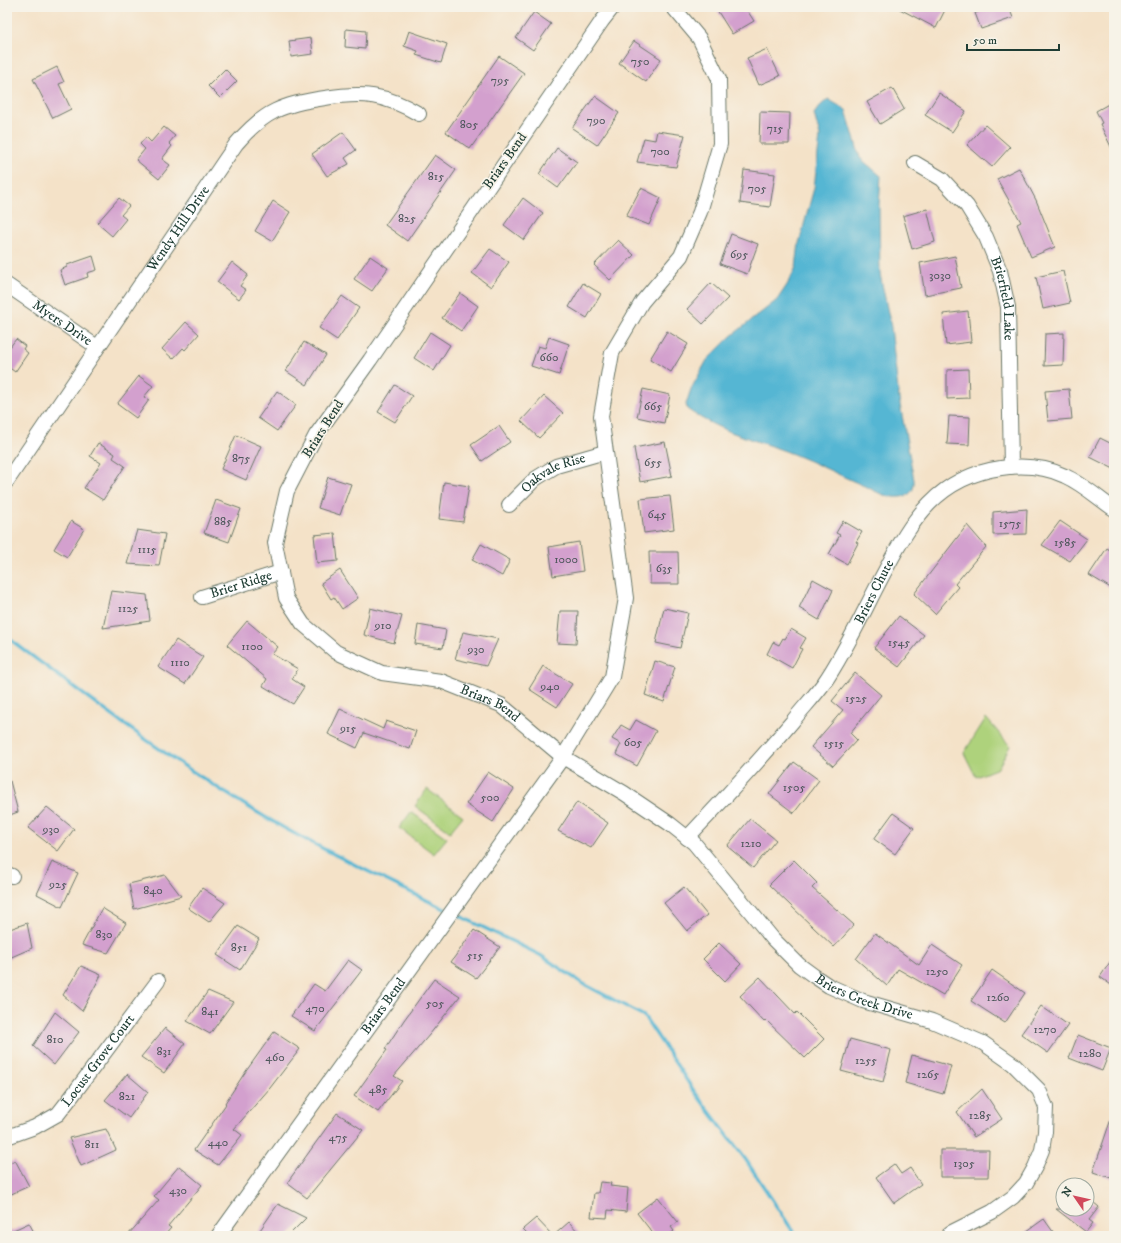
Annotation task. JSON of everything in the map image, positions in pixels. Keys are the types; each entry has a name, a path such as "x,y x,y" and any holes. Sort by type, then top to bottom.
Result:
{"street":[{"name":"Briars Bend","path":"563,757 501,705 442,681 382,673 336,652 303,624 286,598 275,544 287,491 316,435 370,360 613,7"},
{"name":"Briars Bend","path":"218,1236 563,757 612,677 626,598 601,416 612,353 642,302 681,256 700,212 720,144 719,80 699,38 673,7"},
{"name":"Wendy Hill Drive","path":"7,481 236,144 248,130 261,119 278,109 296,102 352,94 387,98 419,114"},
{"name":"Brierfield Lake","path":"915,163 942,179 967,206 986,237 1000,271 1008,307 1011,467"},
{"name":"Myers Drive","path":"7,285 97,347"},
{"name":"Oakvale Rise","path":"509,505 536,479 556,466 605,452"},
{"name":"Briers Chute","path":"687,838 758,762 824,684 906,532 916,517 938,495 958,481 993,469 1029,466 1047,469 1065,476 1081,485 1114,509"},
{"name":"Brier Ridge","path":"202,597 281,572"},
{"name":"Briers Creek Drive","path":"563,757 624,793 687,838 699,849 785,952 814,976 829,986 863,1001 932,1021 983,1043 1013,1064 1039,1090 1046,1107 1045,1132 1037,1162 1026,1183 1013,1197 992,1212 950,1233"},
{"name":"Locust Grove Court","path":"7,1137 35,1127 58,1114 158,981"}],"green space":[{"path":"986,718 1010,746 998,768 976,777 964,753"},
{"path":"427,789 463,816 450,832 415,806"},
{"path":"411,812 447,838 434,854 399,828"}],"water":[{"path":"828,99 846,110 860,158 881,176 879,205 880,274 891,327 899,399 914,480 914,486 910,493 902,497 884,495 802,458 725,430 687,409 686,404 691,389 707,360 730,337 777,300 796,267 799,243 814,188 820,136 814,114"}],"building":[{"path":"715,7 745,7 754,21 732,34"},
{"path":"896,7 938,7 945,10 936,28"},
{"path":"993,7 1009,7 1013,18 981,29 975,13"},
{"path":"534,12 551,24 533,50 516,38"},
{"path":"346,29 366,31 365,49 345,47"},
{"path":"409,31 447,44 441,63 416,55 418,51 404,46"},
{"path":"311,38 313,54 291,57 289,41"},
{"path":"634,41 661,59 646,82 619,63"},
{"path":"767,49 780,76 759,85 747,58"},
{"path":"499,56 524,73 470,149 446,132"},
{"path":"57,67 64,82 59,84 71,109 53,118 33,79"},
{"path":"225,69 237,81 220,98 208,86"},
{"path":"892,88 904,109 880,124 867,102"},
{"path":"939,93 966,111 952,132 925,115"},
{"path":"595,96 619,113 597,145 572,128"},
{"path":"1114,101 1114,153 1100,124 1102,123 1096,111"},
{"path":"760,112 790,113 789,144 759,144"},
{"path":"985,125 1010,147 992,167 967,145"},
{"path":"164,127 175,136 169,143 172,146 162,159 170,165 159,179 136,160 145,149 140,144 146,137 151,142"},
{"path":"657,131 685,135 676,167 637,162 644,138 655,140"},
{"path":"343,132 356,150 345,158 349,164 327,176 312,154"},
{"path":"557,148 577,162 558,188 539,174"},
{"path":"435,155 456,170 407,241 385,225"},
{"path":"1019,168 1036,200 1055,247 1031,257 1017,224 1021,222 997,179"},
{"path":"744,170 775,174 770,207 740,203"},
{"path":"641,188 661,198 649,225 626,216"},
{"path":"119,198 129,206 121,215 126,219 112,236 97,223"},
{"path":"523,198 543,213 524,240 504,225"},
{"path":"273,201 290,212 272,241 255,231"},
{"path":"927,209 935,242 912,249 903,216"},
{"path":"731,234 758,244 747,274 720,264"},
{"path":"618,240 634,255 610,280 594,265"},
{"path":"490,249 509,262 491,287 472,273"},
{"path":"93,256 97,270 87,273 88,277 65,285 60,270 67,267 67,265"},
{"path":"370,256 388,268 372,291 354,279"},
{"path":"955,256 961,288 925,295 920,263"},
{"path":"232,262 248,275 240,286 246,290 239,299 217,282"},
{"path":"1063,271 1070,303 1043,309 1036,277"},
{"path":"583,283 601,294 587,318 569,307"},
{"path":"711,283 728,298 703,324 687,309"},
{"path":"460,293 478,306 461,331 442,318"},
{"path":"342,296 359,308 337,340 319,328"},
{"path":"968,311 971,342 946,345 943,314"},
{"path":"186,322 199,334 185,350 183,348 173,359 162,349"},
{"path":"667,331 688,344 671,372 650,359"},
{"path":"430,332 450,345 434,371 414,358"},
{"path":"1064,333 1063,365 1044,366 1045,334"},
{"path":"549,337 569,344 559,375 531,366 538,346 545,348"},
{"path":"16,339 25,346 23,349 28,353 15,372 7,366 7,351"},
{"path":"304,342 326,355 307,385 286,371"},
{"path":"968,369 969,398 947,399 947,370"},
{"path":"139,376 153,386 144,397 149,400 136,418 117,404"},
{"path":"395,385 412,396 395,422 378,412"},
{"path":"643,389 670,395 664,423 637,417"},
{"path":"1069,389 1072,419 1048,421 1045,391"},
{"path":"277,391 296,405 277,431 258,418"},
{"path":"544,396 563,413 539,438 521,421"},
{"path":"949,416 970,417 969,445 947,444"},
{"path":"499,426 510,442 482,461 471,445"},
{"path":"236,435 261,446 246,480 221,469"},
{"path":"1100,438 1114,445 1114,469 1090,457"},
{"path":"665,442 672,476 640,482 634,448"},
{"path":"98,443 115,454 113,458 125,466 103,500 84,488 101,463 90,456"},
{"path":"328,477 351,484 340,515 318,508"},
{"path":"444,482 469,486 463,522 439,519"},
{"path":"670,496 674,529 644,533 640,499"},
{"path":"216,500 241,509 229,542 204,533"},
{"path":"1027,509 1026,534 993,535 993,512"},
{"path":"71,521 84,529 67,557 54,549"},
{"path":"843,521 862,532 847,564 829,554 840,535 836,533"},
{"path":"1060,521 1087,539 1070,561 1042,545"},
{"path":"967,525 986,547 955,584 958,587 935,614 914,594"},
{"path":"137,530 165,534 159,566 127,564"},
{"path":"335,533 338,561 317,563 314,535"},
{"path":"579,542 583,571 553,576 549,547"},
{"path":"481,544 510,560 502,576 472,560"},
{"path":"1107,548 1114,553 1114,590 1089,575"},
{"path":"649,552 678,552 679,584 650,584"},
{"path":"340,570 358,598 342,609 334,597 331,599 321,583"},
{"path":"813,579 833,590 819,620 799,608"},
{"path":"111,591 147,595 150,621 103,628"},
{"path":"370,608 402,616 394,643 364,635"},
{"path":"664,608 688,613 680,648 656,643"},
{"path":"560,611 578,611 576,644 557,643"},
{"path":"899,616 924,635 899,667 874,648"},
{"path":"247,621 278,647 272,654 298,669 292,679 304,687 293,704 263,686 267,679 227,645"},
{"path":"418,625 446,630 443,648 415,644"},
{"path":"791,629 806,638 800,648 802,649 792,668 767,654 773,642 779,645"},
{"path":"463,632 498,639 486,666 455,659"},
{"path":"176,640 203,657 185,684 158,667"},
{"path":"655,661 675,667 664,702 645,695"},
{"path":"543,666 572,684 557,707 529,689"},
{"path":"855,673 881,695 850,733 857,740 833,766 811,747 843,710 832,701"},
{"path":"340,709 383,729 386,721 416,731 410,749 364,733 357,748 328,734"},
{"path":"636,720 656,731 637,766 616,754 621,744 612,739 621,725 630,730"},
{"path":"794,762 819,780 794,813 769,794"},
{"path":"488,772 514,789 493,822 466,804"},
{"path":"10,781 18,812 7,816 7,782"},
{"path":"577,802 608,823 591,848 558,831"},
{"path":"47,807 74,829 58,851 28,828"},
{"path":"893,813 914,828 895,854 874,839"},
{"path":"750,819 776,840 753,868 727,846"},
{"path":"794,860 817,883 812,888 854,925 834,947 769,885"},
{"path":"52,862 78,873 62,907 37,894"},
{"path":"165,875 181,896 134,909 129,884"},
{"path":"684,887 707,915 687,931 664,903"},
{"path":"202,888 225,903 209,922 188,908"},
{"path":"102,908 126,923 108,953 82,945"},
{"path":"27,923 32,948 7,959 7,930"},
{"path":"238,926 259,939 240,970 217,955"},
{"path":"474,930 500,947 476,978 451,962"},
{"path":"875,933 919,965 932,945 962,965 943,995 898,969 887,986 856,959"},
{"path":"719,943 741,964 725,981 703,959"},
{"path":"1114,956 1114,987 1100,977"},
{"path":"348,960 362,970 315,1031 291,1016 314,984 325,991"},
{"path":"81,966 101,975 82,1011 63,995"},
{"path":"992,970 1025,993 1005,1023 971,1001"},
{"path":"760,977 795,1014 797,1012 824,1039 805,1058 766,1020 764,1022 740,996"},
{"path":"434,979 460,996 394,1076 402,1081 378,1112 354,1096 387,1050 385,1049 404,1020"},
{"path":"208,991 233,1002 210,1034 187,1021"},
{"path":"1041,1006 1068,1025 1048,1053 1021,1034"},
{"path":"55,1012 79,1032 54,1065 33,1046"},
{"path":"165,1028 185,1044 164,1073 141,1057"},
{"path":"274,1032 300,1049 270,1088 234,1129 242,1135 218,1165 194,1150 226,1104 225,1103 244,1074"},
{"path":"1078,1035 1111,1048 1102,1071 1069,1058"},
{"path":"850,1039 891,1050 883,1082 841,1071"},
{"path":"912,1055 951,1066 943,1094 905,1083"},
{"path":"127,1074 148,1092 129,1118 105,1100"},
{"path":"982,1089 1002,1119 974,1137 957,1112"},
{"path":"337,1113 363,1130 307,1198 287,1183"},
{"path":"1112,1116 1114,1116 1114,1179 1093,1172"},
{"path":"106,1129 116,1150 81,1166 69,1138"},
{"path":"940,1150 989,1150 988,1177 940,1177"},
{"path":"15,1160 29,1186 7,1196 7,1164"},
{"path":"894,1164 901,1174 910,1168 921,1184 894,1203 876,1177"},
{"path":"179,1166 202,1185 168,1226 171,1228 164,1236 127,1236 159,1200 154,1196"},
{"path":"600,1182 611,1183 610,1186 628,1188 626,1212 608,1210 607,1218 591,1217 594,1193 598,1193"},
{"path":"658,1197 678,1222 671,1227 674,1231 668,1236 655,1236 637,1213"},
{"path":"278,1204 306,1218 288,1236 256,1236"},
{"path":"1095,1204 1099,1207 1095,1212"},
{"path":"1066,1217 1091,1217 1089,1220 1093,1223 1086,1232"},
{"path":"536,1218 553,1236 530,1236 523,1229"},
{"path":"1044,1219 1056,1236 1020,1236"},
{"path":"569,1222 582,1236 553,1236"},
{"path":"29,1223 36,1236 7,1236 7,1233"}],"waterway":[{"path":"7,637 178,762 250,808 326,850 449,911"},
{"path":"454,913 540,955 582,983 644,1016 694,1091 746,1160 796,1236"}]}
